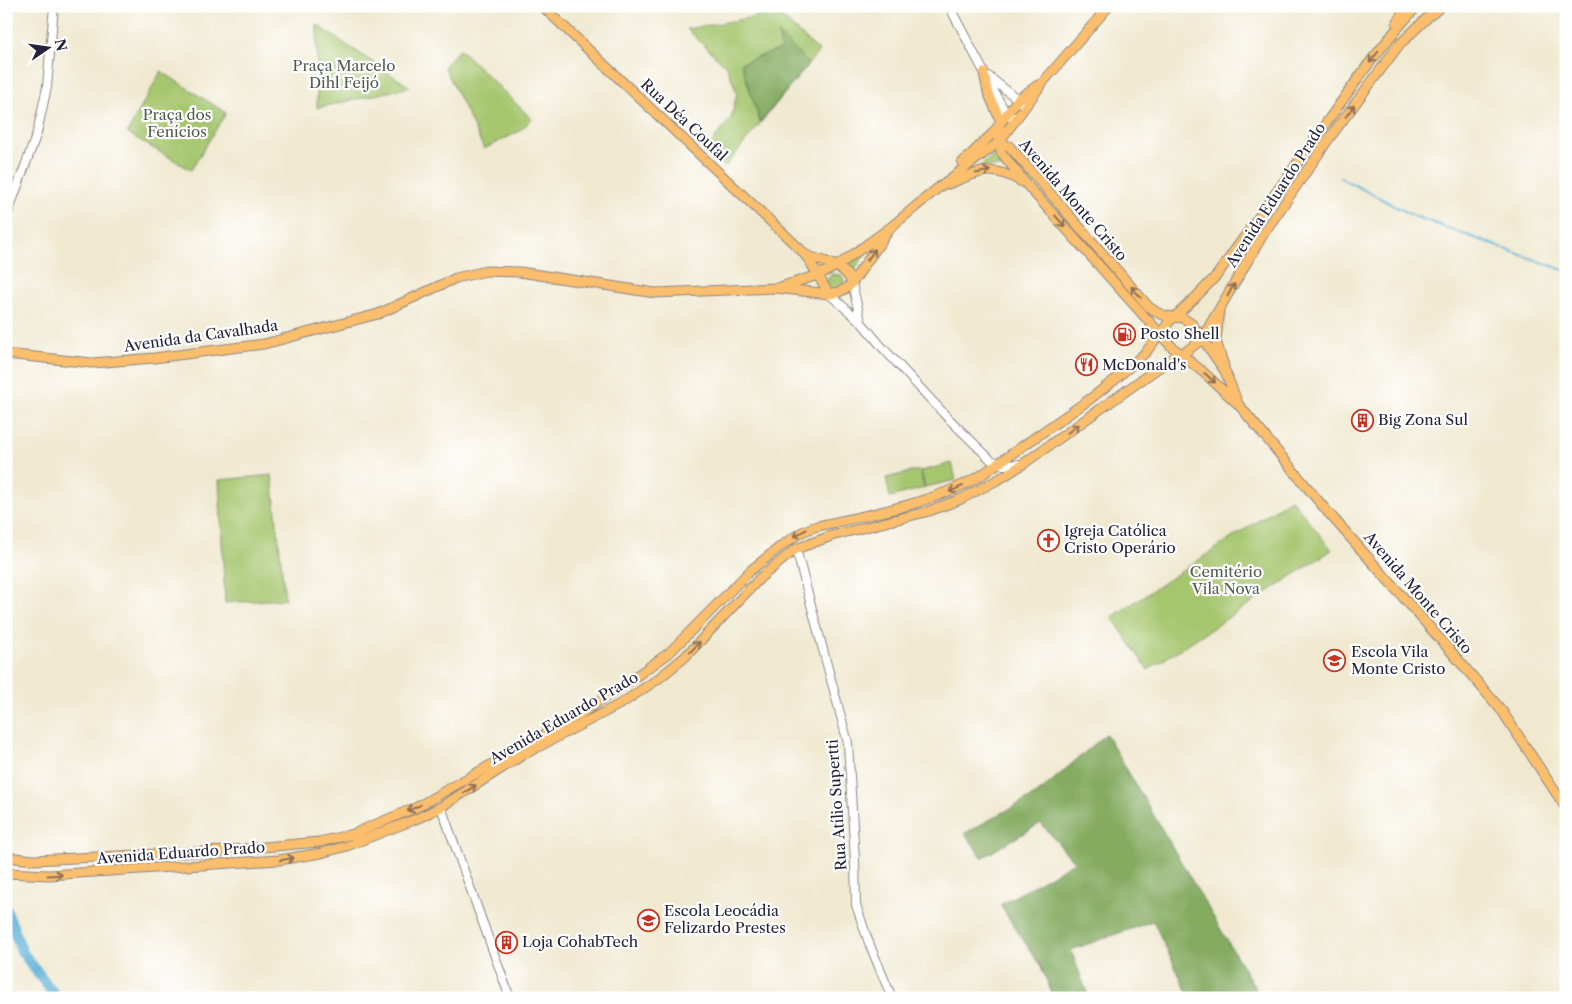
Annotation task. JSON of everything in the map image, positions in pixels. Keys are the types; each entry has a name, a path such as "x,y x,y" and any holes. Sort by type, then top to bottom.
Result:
{"main road":[{"name":"Rua Déa Coufal","path":"542,6 690,144 807,258 829,294"},
{"name":"Avenida da Cavalhada","path":"776,288 818,275 837,266 891,227 938,188 999,142 1044,81 1109,6"},
{"path":"1395,31 1405,6"},
{"name":"Avenida Eduardo Prado","path":"6,857 34,860 222,851 319,842 353,834 417,807 582,713 615,692 667,654 751,570 802,532 814,527 937,497 959,488 998,464 1104,388 1146,352 1169,322 1217,274 1367,66 1417,6"},
{"name":"Avenida Eduardo Prado","path":"6,873 49,875 279,860 321,853 347,846 441,807 521,756 622,703 676,665 761,577 796,549 831,536 929,511 962,499 1001,478 1201,340 1264,233 1328,140 1399,45 1442,6"},
{"path":"963,163 987,146 999,142 1003,120 988,92 984,73"},
{"name":"Avenida da Cavalhada","path":"938,188 1003,120 1018,99 1044,81"},
{"name":"Avenida Monte Cristo","path":"1238,404 1225,371 1201,340 1192,324 1188,320 1161,314 1149,307 1009,146 999,142 1000,152 1027,185 1171,346 1238,404 1326,510 1502,711 1566,808"},
{"path":"938,188 980,172 995,170 1007,173 1027,185"},
{"name":"Avenida da Cavalhada","path":"6,354 92,363 172,356 264,344 378,314 456,278 486,271 520,272 655,293 776,288 829,294 839,292 852,283 891,227"},
{"name":"Rua Déa Coufal","path":"807,258 837,266 848,274 852,283"},
{"path":"798,282 805,275 807,258"},
{"path":"1219,311 1216,341 1225,371"},
{"path":"667,654 676,665"},
{"path":"615,692 622,703"},
{"path":"441,807 461,782"},
{"path":"436,796 441,807"}],"street":[{"path":"6,218 38,133 47,86 54,6"},
{"path":"949,6 984,73 1018,99 1024,107"},
{"path":"1003,120 1017,117"},
{"name":"Rua Déa Coufal","path":"852,283 861,322"},
{"name":"Rua Déa Coufal","path":"829,294 861,322 947,417 990,460 998,464"},
{"path":"998,464 1009,466 1023,464"},
{"name":"Rua Atílio Supertti","path":"796,549 848,742 856,905 892,998"},
{"path":"441,807 510,998"}],"green space":[{"path":"777,13 819,51 725,167 706,150 731,118 737,93 727,67 687,29"},
{"name":"Praça Marcelo Dihl Feijó","path":"317,25 410,87 317,108"},
{"path":"778,33 809,64 760,122 741,63 781,49"},
{"path":"460,49 532,119 520,131 484,149 444,66"},
{"name":"Praça dos Fenícios","path":"161,71 226,113 191,170 127,133"},
{"path":"996,152 1012,170 994,167 977,169"},
{"path":"869,248 852,274 845,267"},
{"path":"832,274 841,275 845,282 842,287 832,291 826,281"},
{"path":"952,463 956,480 925,487 921,471"},
{"path":"920,470 924,488 890,497 886,478"},
{"path":"272,475 285,599 225,603 219,480"},
{"name":"Cemitério Vila Nova","path":"1291,499 1332,550 1148,670 1112,617"},
{"path":"1106,734 1261,998 1190,998 1153,921 1071,950 1089,998 1054,998 1041,967 1000,905 1074,862 1041,823 982,858 965,833 1037,794"}],"waterway":[{"path":"1341,178 1414,216 1566,271"},
{"path":"6,909 22,952 57,998"}],"place":[{"name":"Posto Shell","path":"1124,334"},
{"name":"McDonald's","path":"1086,365"},
{"name":"Big Zona Sul","path":"1362,420"},
{"name":"Igreja Católica Cristo Operário","path":"1048,540"},
{"name":"Escola Vila Monte Cristo","path":"1335,661"},
{"name":"Escola Leocádia Felizardo Prestes","path":"648,920"},
{"name":"Loja CohabTech","path":"506,942"}]}
